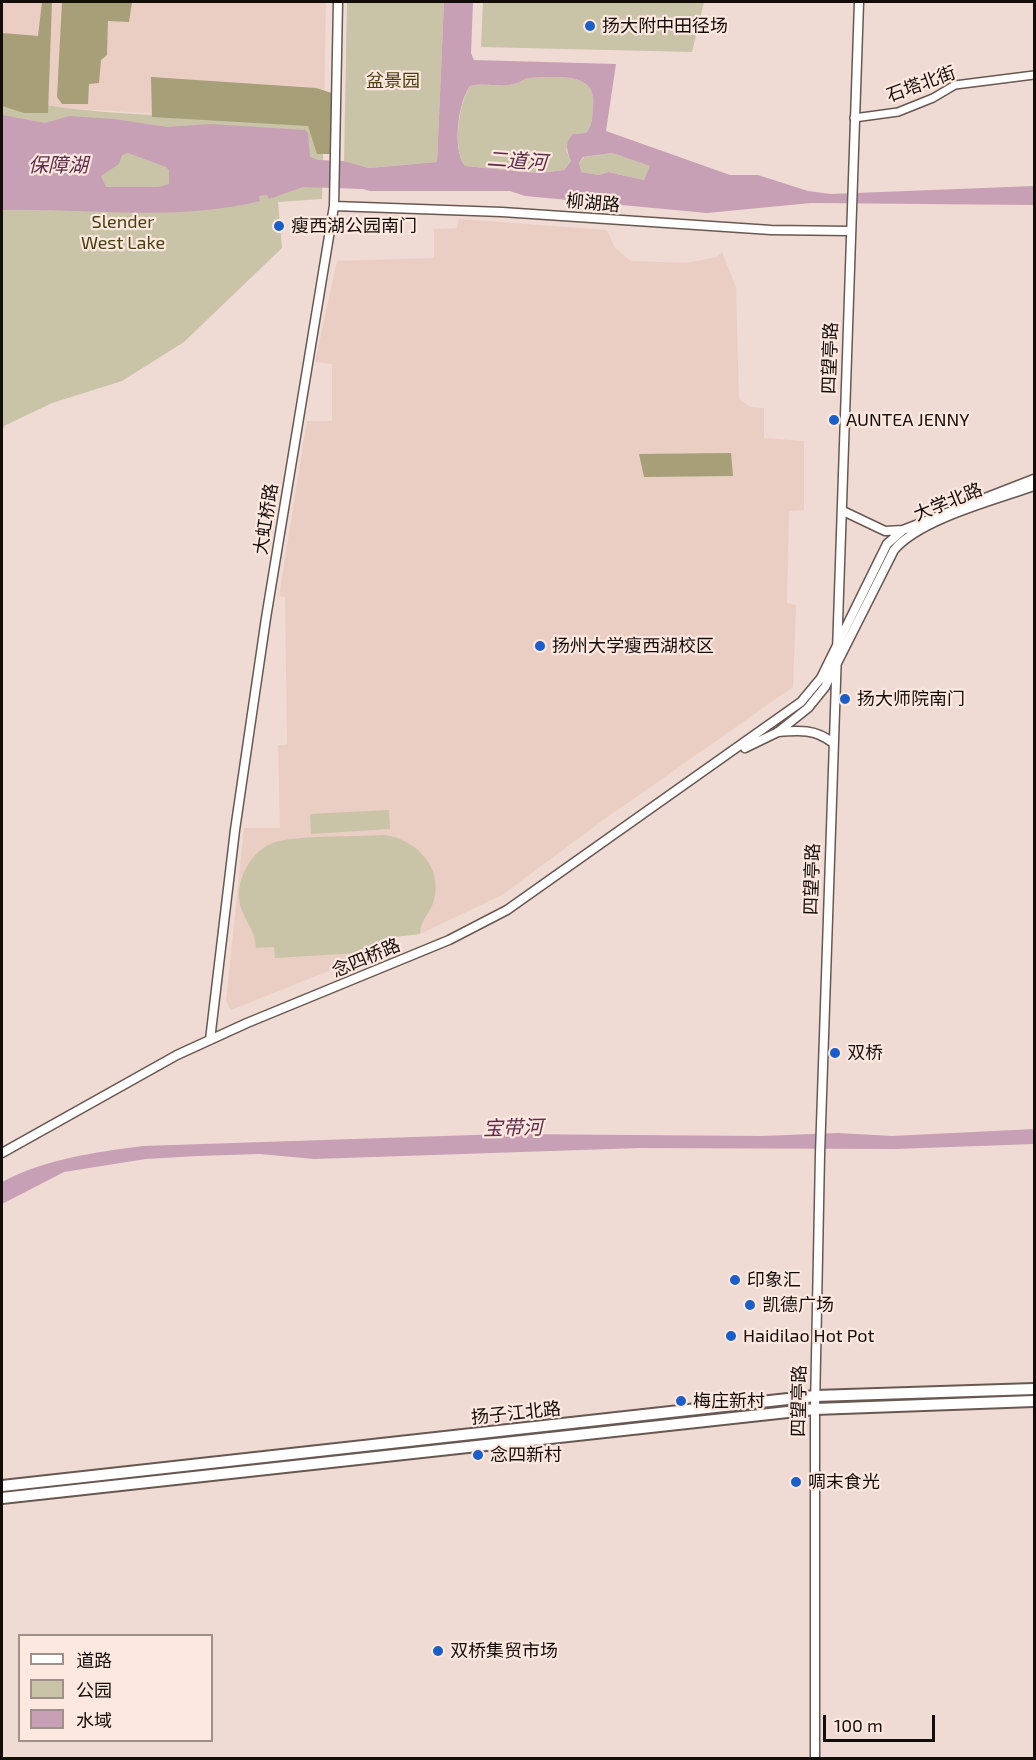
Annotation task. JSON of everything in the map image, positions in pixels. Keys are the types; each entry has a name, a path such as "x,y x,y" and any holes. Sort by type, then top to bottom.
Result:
{"main road":[{"name":"扬子江北路","path":"2,1486 815,1396 1035,1389"},
{"name":"扬子江北路","path":"2,1498 814,1409 1035,1401"}],"street":[{"name":"大虹桥路","path":"210,1040 235,830 266,618 334,206 338,2"},
{"name":"四望亭路","path":"815,1758 814,1409 820,1154 859,2"},
{"name":"石塔北街","path":"854,118 898,112 933,98 955,85 1035,75"},
{"name":"柳湖路","path":"334,206 502,212 771,230 850,231"},
{"name":"大学北路","path":"838,638 887,544 903,530 1035,479"},
{"name":"大学北路","path":"837,661 894,550 905,537 965,510 1035,486"},
{"path":"843,511 885,531 903,530"},
{"name":"念四桥路","path":"2,1153 166,1061 210,1040 439,944 507,910 801,702 821,678 838,638"},
{"name":"念四桥路","path":"723,759 778,732 813,701 825,687 837,661"},
{"path":"778,732 803,730 823,734 833,742"}],"shaded area":[{"path":"2,2 326,2 324,116 192,116 47,107 2,97"},
{"path":"42,2 52,2 48,113 24,113 2,106 2,33 38,36"},
{"path":"62,2 132,2 129,22 108,21 107,55 101,60 99,83 89,84 88,104 62,104 57,97"},
{"path":"151,77 316,88 332,93 330,154 317,154 308,126 152,117"},
{"name":"扬州大学瘦西湖校区","path":"459,219 607,230 615,248 631,261 687,263 717,257 722,252 736,287 739,399 750,407 764,408 764,438 804,441 804,510 789,511 787,603 796,605 793,687 602,821 502,895 420,934 386,938 386,948 231,1010 226,1001 244,828 280,828 278,745 287,745 285,597 279,596 307,421 332,421 332,364 315,362 337,261 434,258 434,229 457,228"},
{"path":"731,453 733,476 644,477 639,454"}],"green space":[{"name":"盆景园","path":"347,2 444,2 437,162 369,168 344,161"},
{"name":"扬大附中田径场","path":"483,2 704,2 692,52 481,47"},
{"name":"盆景园","path":"527,78 570,78 588,86 593,94 590,127 586,133 573,134 566,150 571,161 564,170 538,173 465,166 459,149 458,126 466,93 470,86 505,85"},
{"name":"Slender West Lake","path":"2,97 81,110 121,113 324,116 322,199 278,202 282,248 184,342 122,381 52,403 4,426 2,432"},
{"path":"612,153 651,166 644,180 608,172 599,175 580,172 579,163 584,157"},
{"path":"389,810 390,829 311,834 310,814"},
{"path":"384,835 407,842 431,866 436,888 434,900 420,934 386,938 386,948 377,952 275,958 274,947 256,948 240,904 239,888 245,870 262,849 270,844 291,839"}],"water":[{"name":"保障湖","path":"444,2 473,2 471,53 474,60 616,64 606,131 730,175 758,175 808,191 831,194 1034,186 1034,205 811,203 707,213 525,196 510,191 370,191 303,187 269,199 267,195 259,196 260,201 196,211 131,213 2,210 2,115 45,123 70,116 114,119 167,127 210,124 305,130 308,133 310,157 318,160 344,161 369,168 437,162","holes":["527,78 570,78 588,86 593,94 592,116 588,130 586,133 573,134 568,143 567,150 571,161 564,170 538,173 465,166 459,149 458,126 462,103 470,86 505,85","128,153 166,167 169,170 169,184 158,187 106,187 101,176 119,164 122,155","612,153 650,166 644,180 608,172 599,175 581,172 579,163 583,157"]},
{"path":"1034,1129 1034,1144 895,1149 640,1148 314,1159 260,1154 146,1159 64,1172 2,1204 2,1182 36,1167 106,1151 143,1146 504,1134 761,1136 838,1133 892,1136"}],"place":[{"name":"扬大附中田径场","path":"590,26"},
{"name":"瘦西湖公园南门","path":"279,226"},
{"name":"AUNTEA JENNY","path":"834,420"},
{"name":"扬州大学瘦西湖校区","path":"540,646"},
{"name":"扬大师院南门","path":"845,699"},
{"name":"双桥","path":"835,1053"},
{"name":"印象汇","path":"735,1280"},
{"name":"凯德广场","path":"750,1305"},
{"name":"Haidilao Hot Pot","path":"731,1336"},
{"name":"梅庄新村","path":"681,1401"},
{"name":"念四新村","path":"478,1455"},
{"name":"啁末食光","path":"796,1482"},
{"name":"双桥集贸市场","path":"438,1651"}],"water label":[{"name":"二道河","path":"517,161"},
{"name":"宝带河","path":"513,1128"}]}
